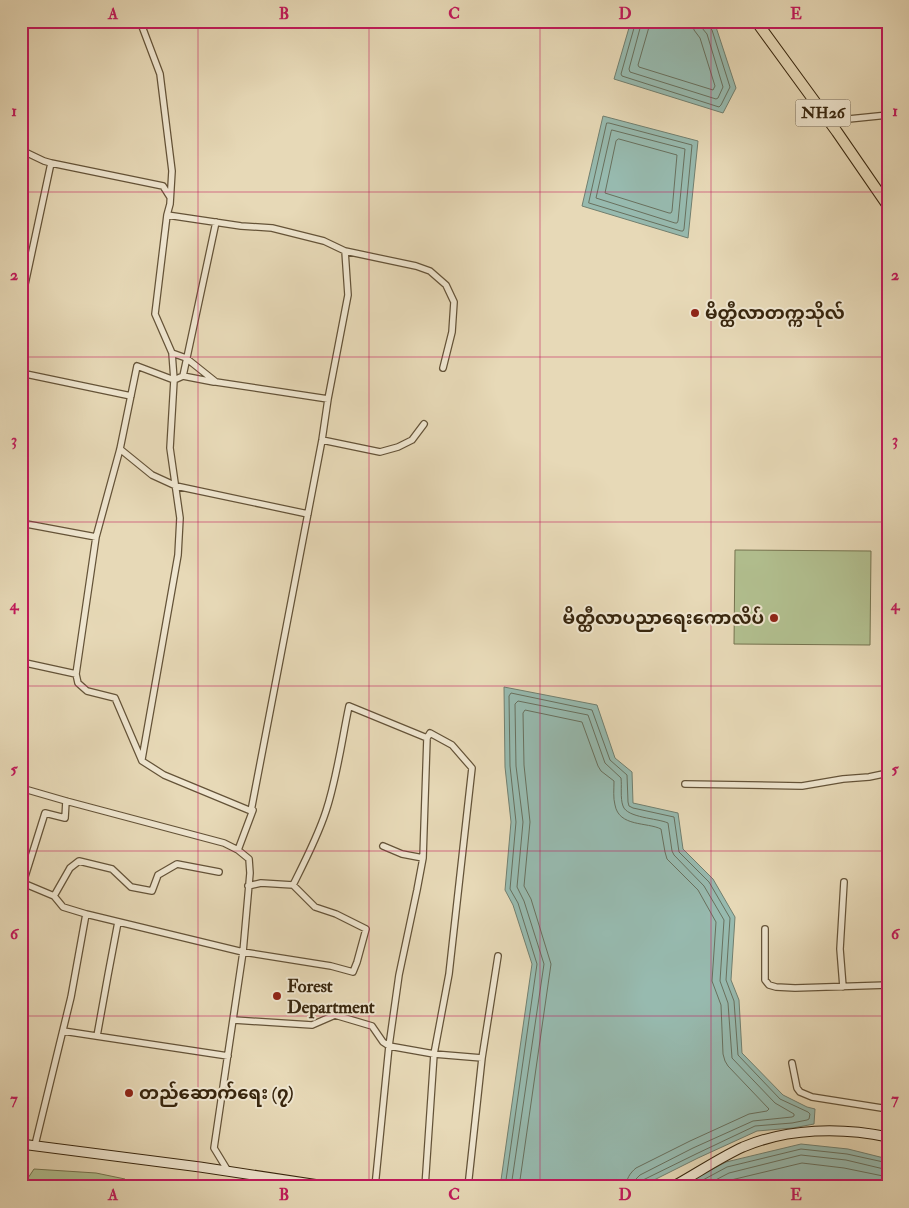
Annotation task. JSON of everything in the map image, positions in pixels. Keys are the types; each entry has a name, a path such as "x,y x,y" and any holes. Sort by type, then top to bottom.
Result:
{"highway":[{"name":"NH26","path":"756,21 888,206"}],"street":[{"path":"140,21 160,74 172,171 155,314 172,353 174,380 170,448 180,518 178,555 142,761"},
{"path":"829,121 888,115"},
{"path":"21,150 44,161 162,186 170,197"},
{"path":"21,303 52,163"},
{"path":"167,214 241,226 272,228 324,241 345,251 416,266 430,271 446,285 454,302 452,332 443,368"},
{"path":"183,376 216,222"},
{"path":"238,850 253,810 251,811 348,295 345,251"},
{"path":"172,353 186,358 216,382"},
{"path":"251,811 164,775 142,761 115,698 87,691 78,683 76,674 96,537 120,449 137,366 174,380 183,376 328,399"},
{"path":"21,373 131,396"},
{"path":"322,440 380,452 398,447 412,440 424,424"},
{"path":"120,449 152,475 176,486 308,514"},
{"path":"21,523 96,537"},
{"path":"21,662 76,674"},
{"path":"293,884 306,859 326,811 349,706 427,738"},
{"path":"376,1187 389,1046 399,975 422,858 427,738 430,733 452,745 472,768 449,974 434,1054 425,1187"},
{"path":"686,784 802,786 888,773"},
{"path":"21,788 224,842 238,850 249,860 250,873 234,1020 214,1148 228,1171"},
{"path":"66,801 65,818 45,813 22,883 54,896 63,907 86,914 242,952 331,966 353,972 366,929 336,914 315,907 293,884 261,883 248,886"},
{"path":"383,846 402,854 422,858"},
{"path":"54,896 70,868 79,861 112,869 131,886 152,892 158,875 177,864 219,872"},
{"path":"843,987 840,948 844,882"},
{"path":"35,1146 71,997 86,914"},
{"path":"97,1036 118,922"},
{"path":"765,929 765,980 769,985 776,988 795,988 888,984"},
{"path":"468,1187 482,1058 498,956"},
{"path":"234,1020 312,1025 335,1016 372,1026 383,1042 389,1046 434,1054 482,1058"},
{"path":"63,1031 228,1056"},
{"path":"792,1063 797,1088 800,1092 812,1097 888,1109"},
{"path":"672,1187 744,1147 778,1137 804,1132 848,1131 888,1137"},
{"path":"21,1144 228,1171 332,1187"}],"green space":[{"path":"735,550 871,551 870,645 734,644"},
{"path":"34,1169 96,1173 125,1179 126,1187 22,1187"}],"water":[{"path":"631,21 703,21 715,24 736,88 723,113 614,79"},
{"path":"603,116 698,141 688,238 582,206"},
{"path":"504,687 597,705 615,758 632,772 633,803 678,813 683,849 713,879 735,917 731,980 739,1000 742,1053 783,1095 815,1109 814,1124 757,1131 640,1187 500,1187 532,964 513,905 505,890 511,822 505,767"},
{"path":"801,1144 848,1149 888,1159 888,1187 684,1187 688,1181 726,1162"}],"place":[{"name":"မိတ္ထီလာတက္ကသိုလ်","path":"695,313"},
{"name":"မိတ္ထီလာပညာရေးကောလိပ်","path":"774,618"},
{"name":"Forest Department","path":"277,996"},
{"name":"တည်ဆောက်ရေး (၇)","path":"129,1093"}]}
